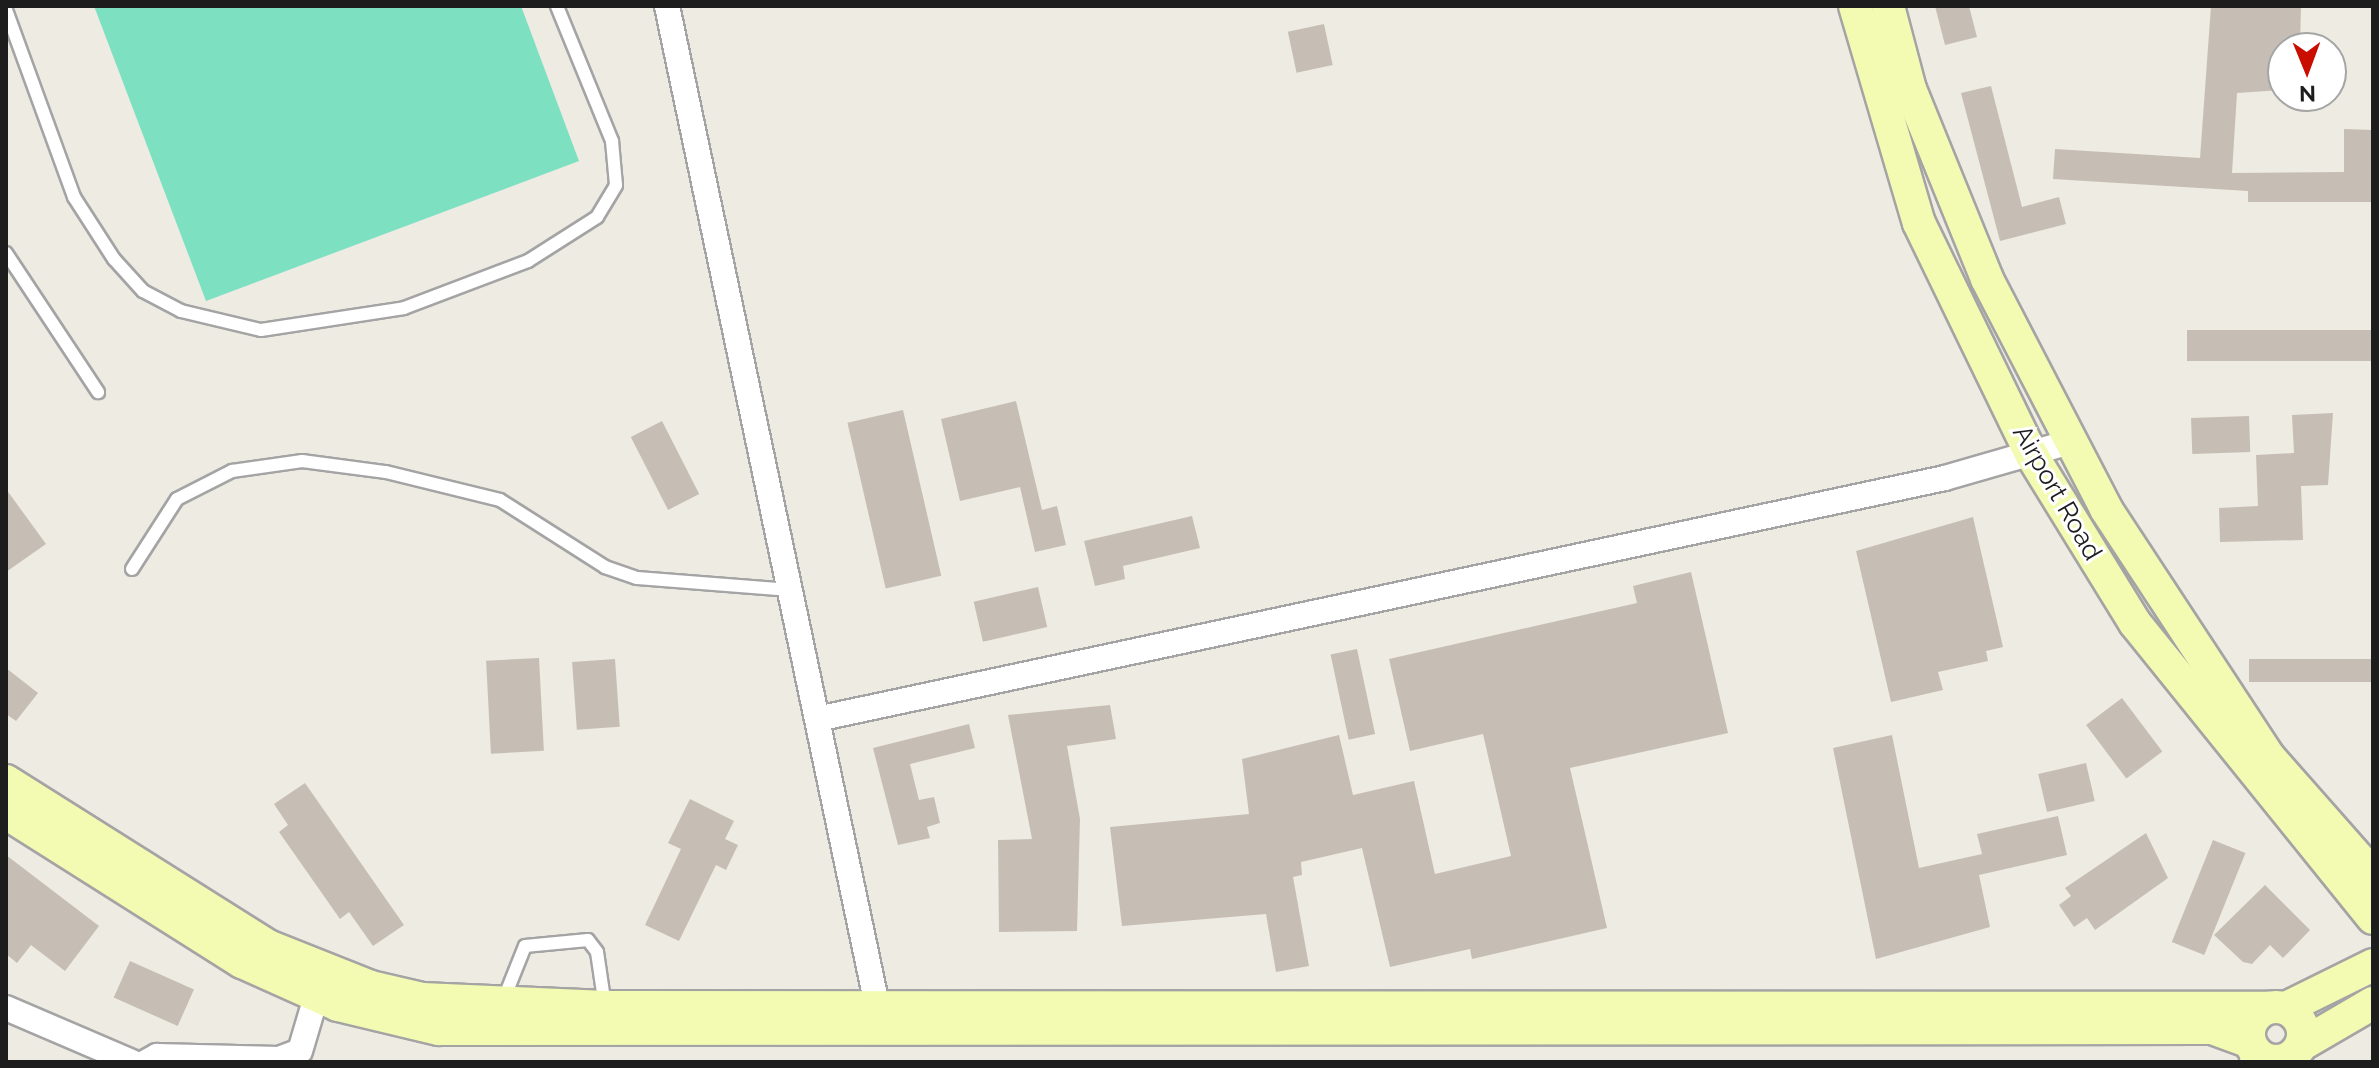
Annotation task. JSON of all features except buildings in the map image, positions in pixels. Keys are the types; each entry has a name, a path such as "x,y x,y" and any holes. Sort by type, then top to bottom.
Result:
{"main road":[{"name":"Airport Road","path":"1855,6 1878,98 1919,223 2031,454 2135,623 2373,918"},
{"name":"Airport Road","path":"1888,6 1910,89 1987,279 2070,442 2209,671 2269,757 2373,875"},
{"path":"1878,98 1910,89"},
{"path":"6,781 320,983 386,1019 488,1033 2212,1028 2271,1054"},
{"path":"6,813 200,938 320,983 422,999 606,1007 2277,1008 2301,1021 2271,1054"},
{"path":"2271,1054 2254,1017 2373,965"},
{"path":"2271,1054 2373,1003"}],"street":[{"path":"667,6 877,1005"},
{"path":"817,719 2031,454 2070,442"},
{"path":"146,1062 157,1056 279,1059 300,1051 309,1037 320,983"},
{"path":"6,1008 132,1062"}],"lane":[{"path":"6,10 74,197 114,259 143,291 181,311 261,330 404,308 528,261 597,217 616,185 612,141 557,6"},
{"path":"6,253 98,392"},
{"path":"132,569 177,499 232,471 302,461 386,472 500,500 605,567 637,578 788,590"},
{"path":"502,1004 525,946 588,940 597,952 606,1007"}],"green space":[{"path":"94,6 521,6 579,161 206,301"}]}
